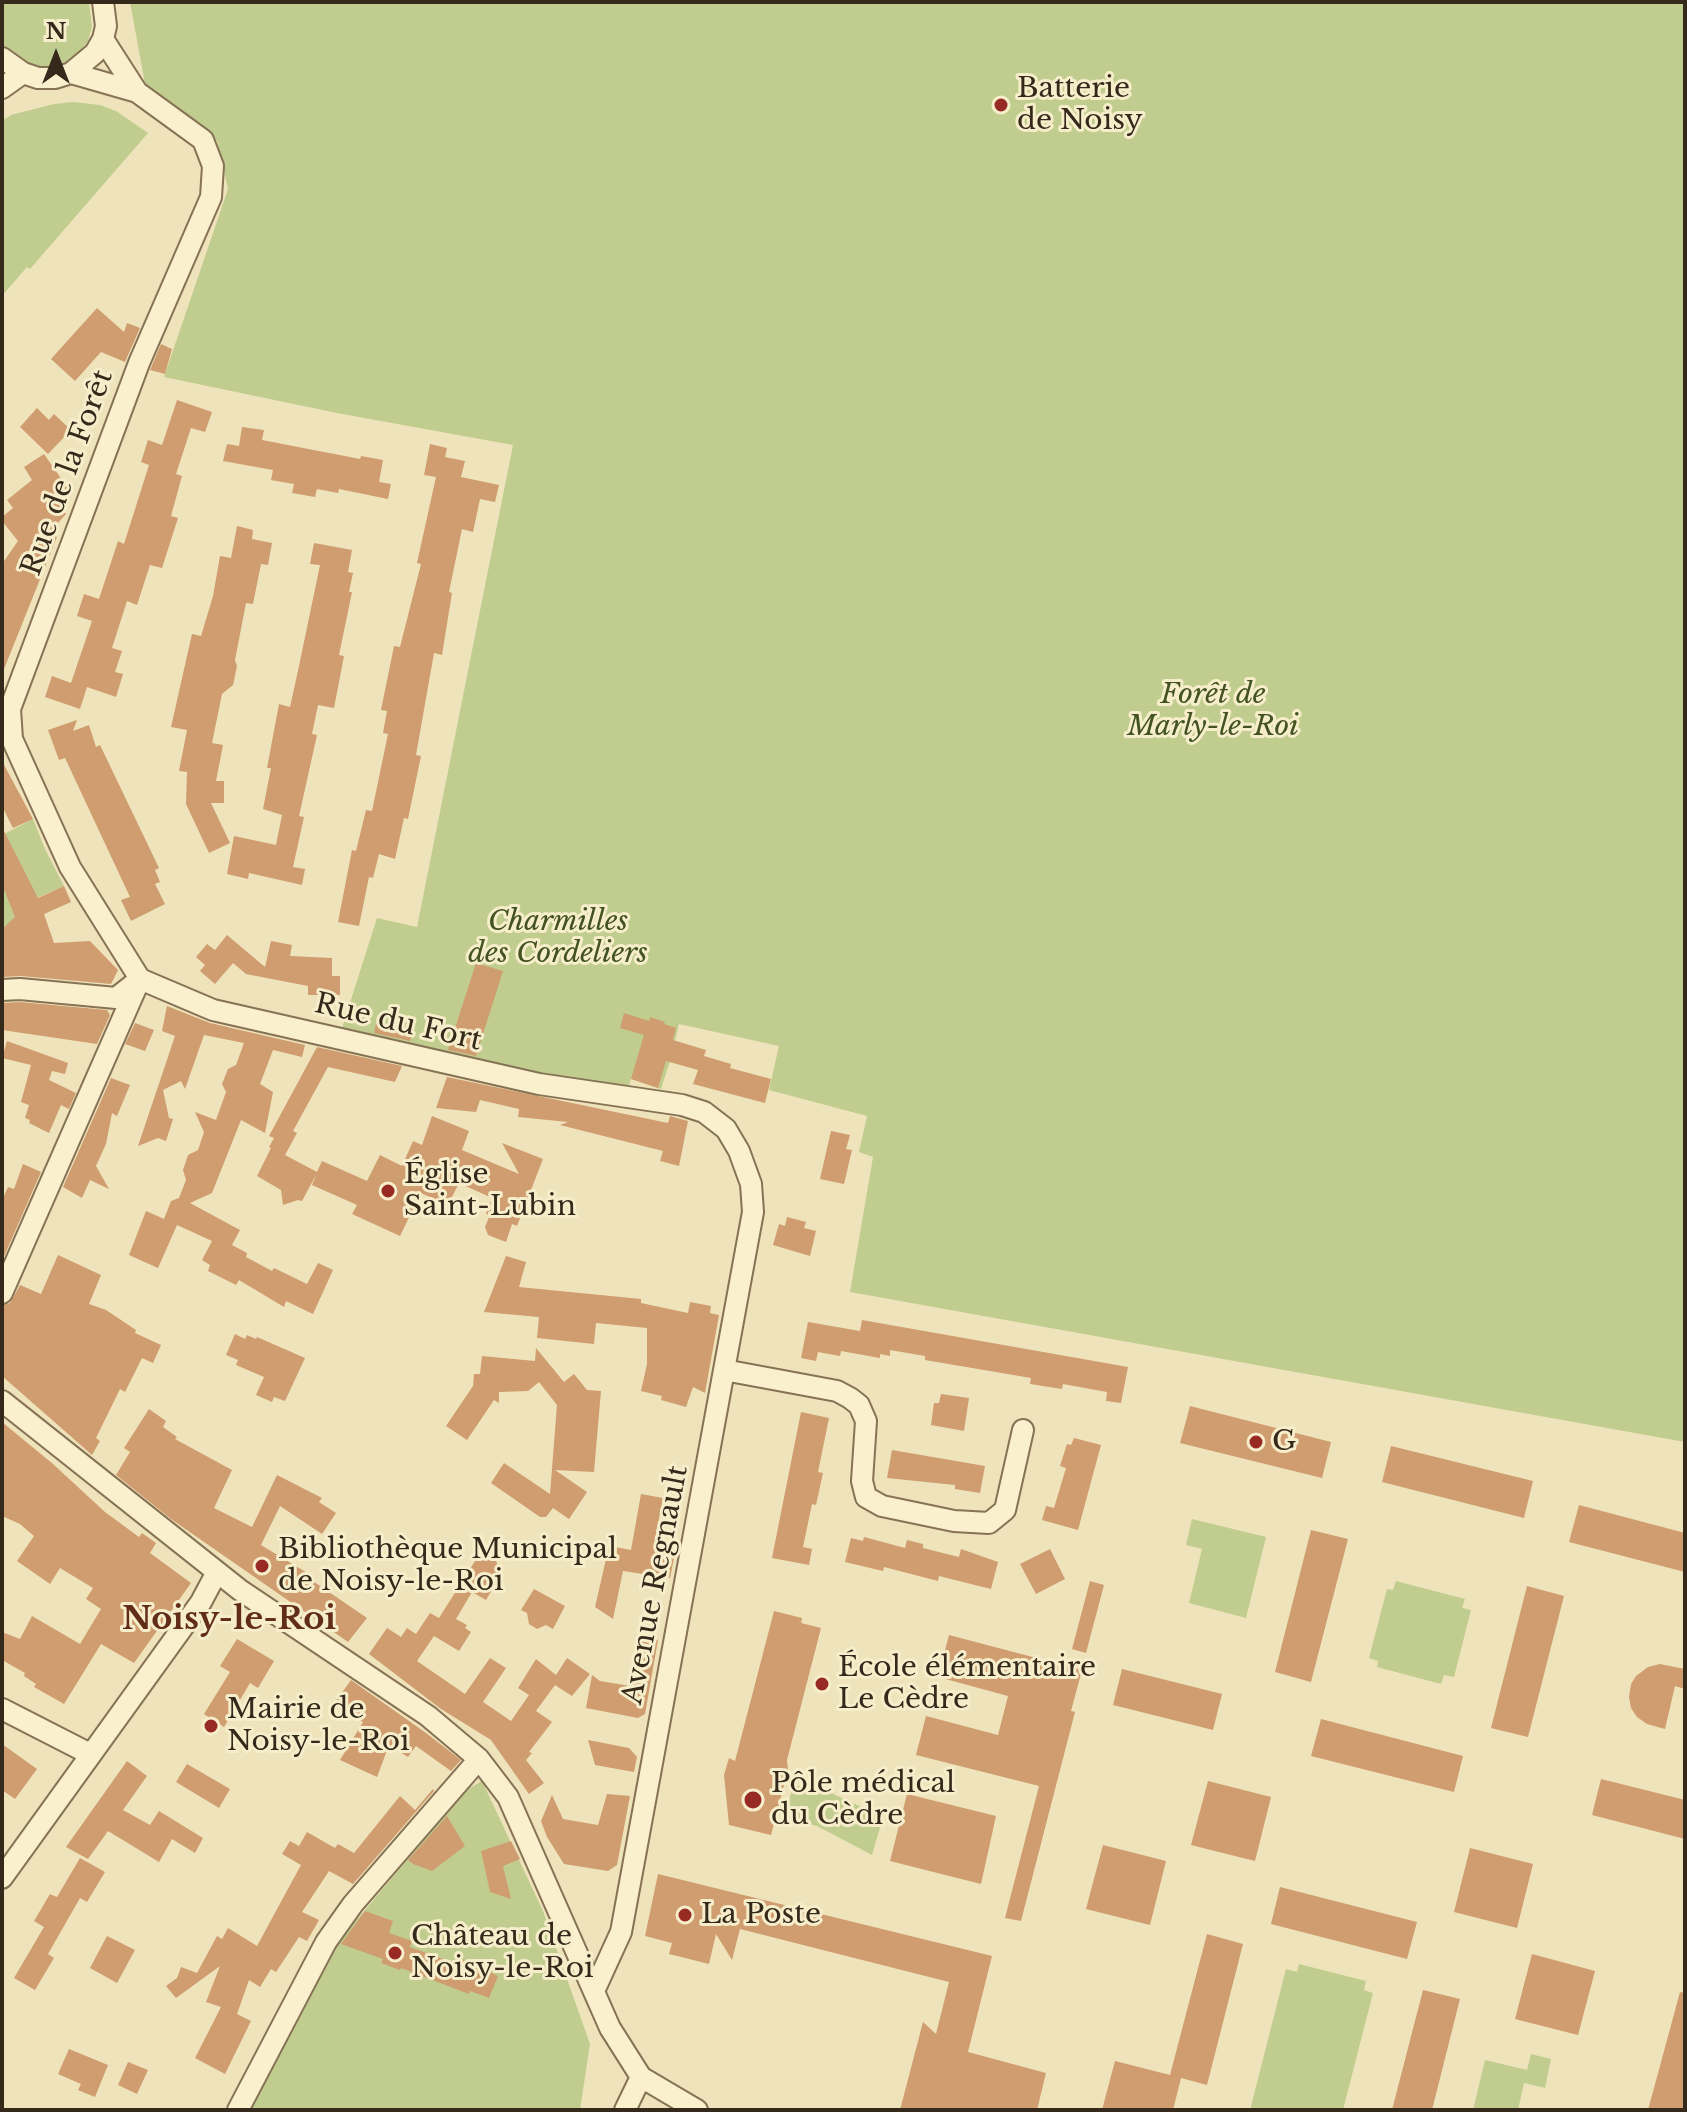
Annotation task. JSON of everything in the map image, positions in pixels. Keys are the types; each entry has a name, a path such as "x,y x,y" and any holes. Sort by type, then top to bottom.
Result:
{"street":[{"path":"2,58 23,73 38,78 55,78 71,73 84,65 103,39 106,26 103,2"},
{"name":"Rue de la Forêt","path":"103,39 137,92"},
{"path":"2,88 23,73"},
{"name":"Rue de la Forêt","path":"71,73 137,92 203,140 213,166 211,197 139,363 10,709 7,737 70,867 140,979"},
{"path":"2,990 116,998 140,979"},
{"path":"2,1293 140,979"},
{"name":"Rue du Fort","path":"140,979 213,1010 539,1084 682,1105 704,1112 726,1129 739,1151 751,1184"},
{"name":"Avenue Regnault","path":"594,1991 621,1932 753,1212 751,1184"},
{"path":"724,1370 837,1391 850,1398 859,1405 866,1421 862,1481 866,1497 882,1506 940,1518 989,1523 1005,1510 1023,1430"},
{"path":"2,1401 240,1590 428,1716 479,1759 508,1797 610,2028 641,2077 697,2110"},
{"path":"2,1878 201,1602 217,1572"},
{"path":"2,1709 90,1754"},
{"path":"238,2110 335,1930 353,1904 479,1759"},
{"path":"625,2110 641,2077"}],"green space":[{"path":"2,2 89,2 92,26 88,41 66,63 34,67 19,61 2,42"},
{"name":"Forêt de Marly-le-Roi","path":"130,2 1685,2 1685,1442 850,1292 873,1157 859,1152 867,1116 769,1090 779,1046 679,1024 661,1089 631,1079 627,1091 544,1080 341,1031 377,918 417,927 513,445 164,377 228,189 217,141 145,84"},
{"path":"73,102 100,105 116,111 148,133 30,269 27,267 2,296 2,121 11,115"},
{"path":"33,819 64,886 32,900 16,940 2,926 2,835"},
{"path":"1192,1519 1266,1537 1246,1618 1189,1603 1202,1549 1186,1545"},
{"path":"1396,1581 1465,1599 1462,1608 1471,1610 1454,1677 1444,1675 1441,1684 1377,1667 1378,1661 1369,1658 1387,1589 1393,1590"},
{"path":"482,1781 543,1911 590,2044 580,2110 250,2110 338,1942 466,1790"},
{"path":"793,1785 829,1792 883,1817 872,1855 817,1826 785,1818"},
{"path":"1299,1964 1366,1981 1364,1990 1373,1993 1343,2110 1250,2110 1286,1969 1297,1972"},
{"path":"1531,2054 1551,2059 1545,2088 1524,2083 1518,2110 1473,2110 1485,2060 1527,2070"}],"building":[{"path":"97,308 124,332 127,323 140,328 125,362 101,352 75,381 51,359"},
{"path":"161,344 172,349 165,374 150,370"},
{"path":"177,400 212,412 205,432 191,428 176,474 182,476 171,516 178,518 162,568 150,565 137,605 127,601 112,648 122,651 115,672 123,674 116,697 87,687 80,709 45,697 52,676 71,683 92,621 77,616 84,594 99,599 118,541 124,544 149,465 141,462 148,440 162,445"},
{"path":"37,408 49,420 54,414 71,430 48,454 20,427"},
{"path":"242,427 264,430 262,440 360,459 361,456 383,460 379,482 391,484 388,499 339,489 338,493 317,489 315,497 292,493 294,484 271,480 273,470 223,461 227,444 239,446"},
{"path":"430,444 447,448 445,457 465,461 461,477 499,485 495,502 480,499 473,532 462,529 449,592 452,593 442,655 434,653 416,755 421,756 408,819 404,818 395,859 379,854 373,878 369,877 359,926 338,922 352,850 356,851 366,810 372,811 388,734 383,733 387,711 381,710 394,646 400,647 421,564 417,563 436,477 424,475"},
{"path":"44,454 69,490 56,499 66,514 49,533 57,537 2,674 2,564 18,541 2,517 13,508 7,500 32,480 24,467"},
{"path":"237,526 253,530 252,539 272,543 268,565 261,564 253,604 246,603 233,685 222,694 212,743 223,745 216,781 224,781 224,803 211,803 230,843 209,853 186,804 187,772 179,771 187,730 171,727 192,634 201,636 213,596 220,556 231,558"},
{"path":"314,543 352,550 348,572 353,573 339,655 344,656 334,708 318,705 312,734 317,735 299,816 304,817 293,867 305,869 302,885 249,873 248,879 227,874 234,836 276,845 282,815 263,809 271,768 267,768 279,704 290,707 299,666 320,565 310,564"},
{"path":"77,720 73,731 89,725 96,747 100,745 159,868 155,870 160,882 155,884 165,904 131,921 121,900 130,897 65,758 59,760 48,730"},
{"path":"2,761 33,819 13,828 2,806"},
{"path":"2,827 38,898 64,886 71,902 44,914 54,943 90,941 118,970 111,984 2,977 2,929 15,917 2,884"},
{"path":"227,935 265,967 271,941 292,945 290,956 332,958 332,976 340,976 340,995 308,995 308,986 246,974 233,963 215,984 200,971 205,965 196,957 207,944 215,950"},
{"path":"476,963 503,971 476,1056 448,1050"},
{"path":"2,1003 107,1010 110,1015 97,1044 2,1030"},
{"path":"167,1006 210,1023 305,1045 302,1057 273,1050 260,1084 273,1092 265,1133 241,1120 212,1193 190,1203 240,1230 232,1245 247,1253 246,1257 272,1271 274,1268 307,1284 318,1263 333,1270 313,1314 286,1301 284,1307 239,1280 236,1285 208,1271 210,1265 202,1260 212,1241 177,1225 158,1268 129,1255 146,1211 164,1219 171,1201 179,1198 186,1180 183,1170 188,1155 198,1150 204,1132 195,1112 216,1120 226,1092 222,1084 228,1069 236,1065 244,1043 204,1035 185,1089 181,1081 163,1090 169,1118 173,1119 166,1141 158,1138 138,1146 175,1036 162,1031"},
{"path":"624,1013 649,1021 650,1017 665,1022 676,1028 673,1040 706,1050 704,1056 731,1064 730,1068 771,1079 765,1103 693,1084 698,1070 666,1061 658,1088 631,1079 644,1035 620,1028"},
{"path":"135,1023 154,1030 145,1051 125,1044"},
{"path":"376,1024 413,1033 410,1041 374,1033"},
{"path":"7,1041 68,1063 65,1074 52,1071 49,1080 76,1093 69,1109 61,1105 49,1133 25,1118 29,1105 21,1102 31,1065 2,1058"},
{"path":"317,1047 402,1066 395,1082 328,1067 293,1131 297,1133 285,1155 317,1172 322,1161 367,1181 380,1155 402,1166 413,1141 422,1145 432,1116 469,1131 462,1150 519,1174 502,1143 543,1159 517,1226 512,1224 506,1242 488,1235 485,1227 492,1198 459,1183 448,1205 421,1193 400,1236 352,1214 357,1205 312,1185 316,1175 302,1201 283,1205 281,1190 257,1176 274,1138 269,1136"},
{"path":"447,1077 668,1123 670,1116 688,1121 679,1166 660,1161 663,1151 560,1125 568,1122 518,1117 519,1109 480,1100 476,1112 436,1108"},
{"path":"111,1078 130,1085 117,1116 112,1113 106,1144 96,1166 109,1189 90,1180 82,1198 63,1187"},
{"path":"831,1131 850,1135 846,1149 852,1150 844,1184 820,1179"},
{"path":"23,1164 41,1172 2,1261 2,1200 8,1187 14,1189"},
{"path":"787,1217 806,1222 804,1228 816,1231 810,1256 773,1245 779,1224 785,1226"},
{"path":"58,1255 101,1275 89,1304 106,1310 136,1330 135,1333 161,1345 153,1363 142,1358 125,1392 120,1389 96,1438 100,1441 92,1455 2,1376 2,1306 10,1303 20,1285 41,1294"},
{"path":"506,1256 526,1262 519,1287 641,1299 641,1303 688,1313 690,1302 711,1306 710,1313 719,1315 705,1393 693,1387 686,1407 641,1391 647,1364 647,1328 596,1323 594,1344 537,1338 539,1317 484,1312"},
{"path":"862,1320 1128,1367 1121,1403 1106,1401 1107,1392 1063,1384 1062,1389 1030,1384 1031,1378 925,1360 925,1356 890,1350 890,1356 880,1354 880,1358 841,1351 840,1356 818,1352 816,1361 801,1358 808,1322 860,1331"},
{"path":"235,1334 245,1339 247,1335 257,1337 305,1358 285,1401 274,1397 272,1402 256,1395 264,1377 236,1365 238,1360 226,1355"},
{"path":"536,1348 564,1382 574,1374 587,1390 601,1391 594,1472 555,1470 587,1492 569,1519 553,1508 546,1517 540,1517 491,1483 504,1463 550,1494 557,1405 539,1382 528,1391 499,1392 499,1403 494,1400 467,1440 446,1426 473,1386 474,1374 480,1374 482,1356 535,1361"},
{"path":"941,1394 969,1398 964,1431 931,1425 934,1403 939,1403"},
{"name":"G","path":"1190,1406 1331,1442 1322,1478 1180,1443"},
{"path":"149,1409 166,1421 163,1427 177,1437 175,1439 232,1470 214,1508 252,1527 277,1475 322,1498 319,1502 336,1513 322,1534 280,1506 261,1545 309,1574 307,1577 367,1618 348,1642 171,1519 116,1475 130,1452 124,1448"},
{"path":"801,1412 829,1418 818,1472 823,1473 816,1505 812,1504 803,1547 812,1549 809,1565 772,1558"},
{"path":"2,1422 105,1512 139,1537 142,1533 156,1543 150,1553 191,1583 134,1663 101,1644 64,1704 34,1687 36,1684 24,1676 25,1673 2,1660 2,1632 20,1639 32,1616 80,1644 101,1609 86,1599 93,1588 60,1568 50,1584 17,1561 34,1536 20,1524 2,1516"},
{"path":"1074,1438 1101,1445 1078,1530 1042,1520 1046,1506 1054,1508 1066,1468 1060,1466 1067,1444 1071,1445"},
{"path":"1391,1446 1533,1481 1524,1518 1382,1482"},
{"path":"892,1450 985,1466 980,1493 955,1489 955,1485 887,1478"},
{"path":"641,1494 663,1498 654,1544 676,1548 670,1578 623,1571 613,1619 595,1607 609,1546 631,1550"},
{"path":"1579,1505 1685,1533 1685,1572 1569,1542"},
{"path":"1311,1530 1348,1539 1311,1682 1275,1672"},
{"path":"864,1537 905,1548 907,1540 923,1544 923,1548 959,1557 961,1549 998,1562 991,1589 939,1576 938,1581 884,1567 883,1571 845,1562 851,1538 863,1541"},
{"path":"1050,1549 1065,1579 1036,1594 1020,1564"},
{"path":"482,1550 496,1560 500,1576 486,1600 472,1592 456,1619 467,1625 465,1628 471,1632 459,1651 434,1636 417,1661 465,1694 490,1658 506,1668 483,1702 511,1721 529,1695 518,1688 536,1659 556,1675 567,1658 590,1674 572,1696 555,1685 536,1711 552,1722 526,1760 544,1783 529,1794 491,1740 441,1709 369,1654 387,1628 401,1637 407,1628 416,1634 430,1613 439,1618"},
{"path":"1090,1581 1104,1585 1086,1653 1072,1649"},
{"path":"1527,1586 1564,1596 1528,1737 1491,1728"},
{"path":"534,1589 565,1606 553,1629 546,1625 537,1629 529,1624 527,1613 521,1610"},
{"path":"774,1611 802,1618 801,1623 821,1628 771,1835 729,1825 724,1775 729,1758 735,1761"},
{"path":"949,1635 1082,1670 1071,1711 1075,1712 1021,1921 1005,1918 1039,1786 916,1755 926,1716 998,1735 1008,1696 938,1677"},
{"path":"639,1637 658,1640 645,1714 638,1718 586,1708 592,1675 600,1681 630,1686"},
{"path":"237,1639 274,1661 258,1688 250,1683 224,1727 204,1714 230,1672 220,1666"},
{"path":"1660,1664 1685,1669 1685,1689 1675,1686 1665,1729 1647,1724 1637,1717 1629,1697 1636,1676 1648,1667"},
{"path":"1122,1669 1222,1694 1213,1730 1113,1705"},
{"path":"351,1680 461,1760 451,1771 416,1746 408,1757 389,1745 377,1777 340,1760 363,1722 342,1709 336,1701"},
{"path":"1321,1719 1463,1756 1454,1792 1311,1756"},
{"path":"588,1740 629,1748 637,1757 634,1772 595,1765"},
{"path":"2,1744 37,1769 15,1799 2,1790"},
{"path":"127,1761 147,1776 123,1810 150,1825 159,1811 203,1838 195,1853 172,1839 159,1862 108,1831 88,1859 66,1847"},
{"path":"187,1764 230,1789 219,1808 176,1782"},
{"path":"1601,1779 1685,1800 1685,1839 1592,1815"},
{"path":"1208,1781 1271,1797 1255,1861 1191,1845"},
{"path":"433,1789 353,1884 329,1871 302,1912 319,1920 307,1941 299,1937 276,1972 271,1969 260,1987 249,1980 237,2014 251,2021 225,2074 195,2058 221,2007 206,2002 220,1966 176,1998 166,1986 177,1978 181,1967 197,1973 217,1936 222,1939 228,1928 257,1946 301,1865 282,1854 290,1841 299,1846 307,1832 335,1848 338,1844 354,1853 400,1796 415,1810"},
{"path":"607,1794 630,1796 617,1865 608,1871 564,1864 541,1821 552,1795 563,1819 598,1825"},
{"path":"907,1794 996,1816 981,1884 890,1861"},
{"path":"447,1816 465,1846 432,1871 413,1864 408,1860"},
{"path":"511,1841 520,1859 503,1866 511,1899 490,1892 481,1851"},
{"path":"1103,1845 1166,1861 1150,1925 1086,1909"},
{"path":"1470,1848 1533,1864 1517,1928 1454,1912"},
{"path":"80,1858 105,1872 87,1902 80,1898 48,1954 54,1958 35,1990 14,1978 44,1927 34,1921 50,1894 57,1897"},
{"path":"658,1874 992,1956 968,2052 1046,2073 1037,2110 900,2110 923,2022 936,2034 949,1982 740,1929 732,1960 716,1934 709,1964 669,1954 672,1943 645,1936"},
{"path":"1280,1887 1417,1922 1407,1959 1271,1924"},
{"name":"Château de Noisy-le-Roi","path":"365,1911 393,1921 389,1933 412,1941 410,1947 457,1964 460,1958 498,1976 489,1998 400,1970 381,1963 383,1959 341,1944"},
{"path":"1207,1934 1243,1944 1207,2085 1181,2078 1173,2110 1102,2110 1115,2061 1170,2075"},
{"path":"107,1936 135,1950 117,1983 90,1968"},
{"path":"1532,1954 1595,1971 1578,2035 1515,2019"},
{"path":"1423,1990 1460,1999 1432,2110 1392,2110"},
{"path":"1680,1992 1685,1993 1685,2110 1648,2110"},
{"path":"69,2049 108,2065 95,2097 78,2090 81,2084 58,2074"},
{"path":"128,2062 148,2070 137,2094 118,2085"}],"place":[{"name":"Batterie de Noisy","path":"1001,105"},
{"name":"Église Saint-Lubin","path":"388,1191"},
{"name":"G","path":"1256,1442"},
{"name":"Bibliothèque Municipal de Noisy-le-Roi","path":"262,1566"},
{"name":"École élémentaire Le Cèdre","path":"822,1684"},
{"name":"Mairie de Noisy-le-Roi","path":"211,1726"},
{"name":"Pôle médical du Cèdre","path":"753,1800"},
{"name":"La Poste","path":"685,1915"},
{"name":"Château de Noisy-le-Roi","path":"395,1953"}],"district":[{"name":"Noisy-le-Roi","path":"229,1620"}],"park label":[{"name":"Charmilles des Cordeliers","path":"558,938"}]}
